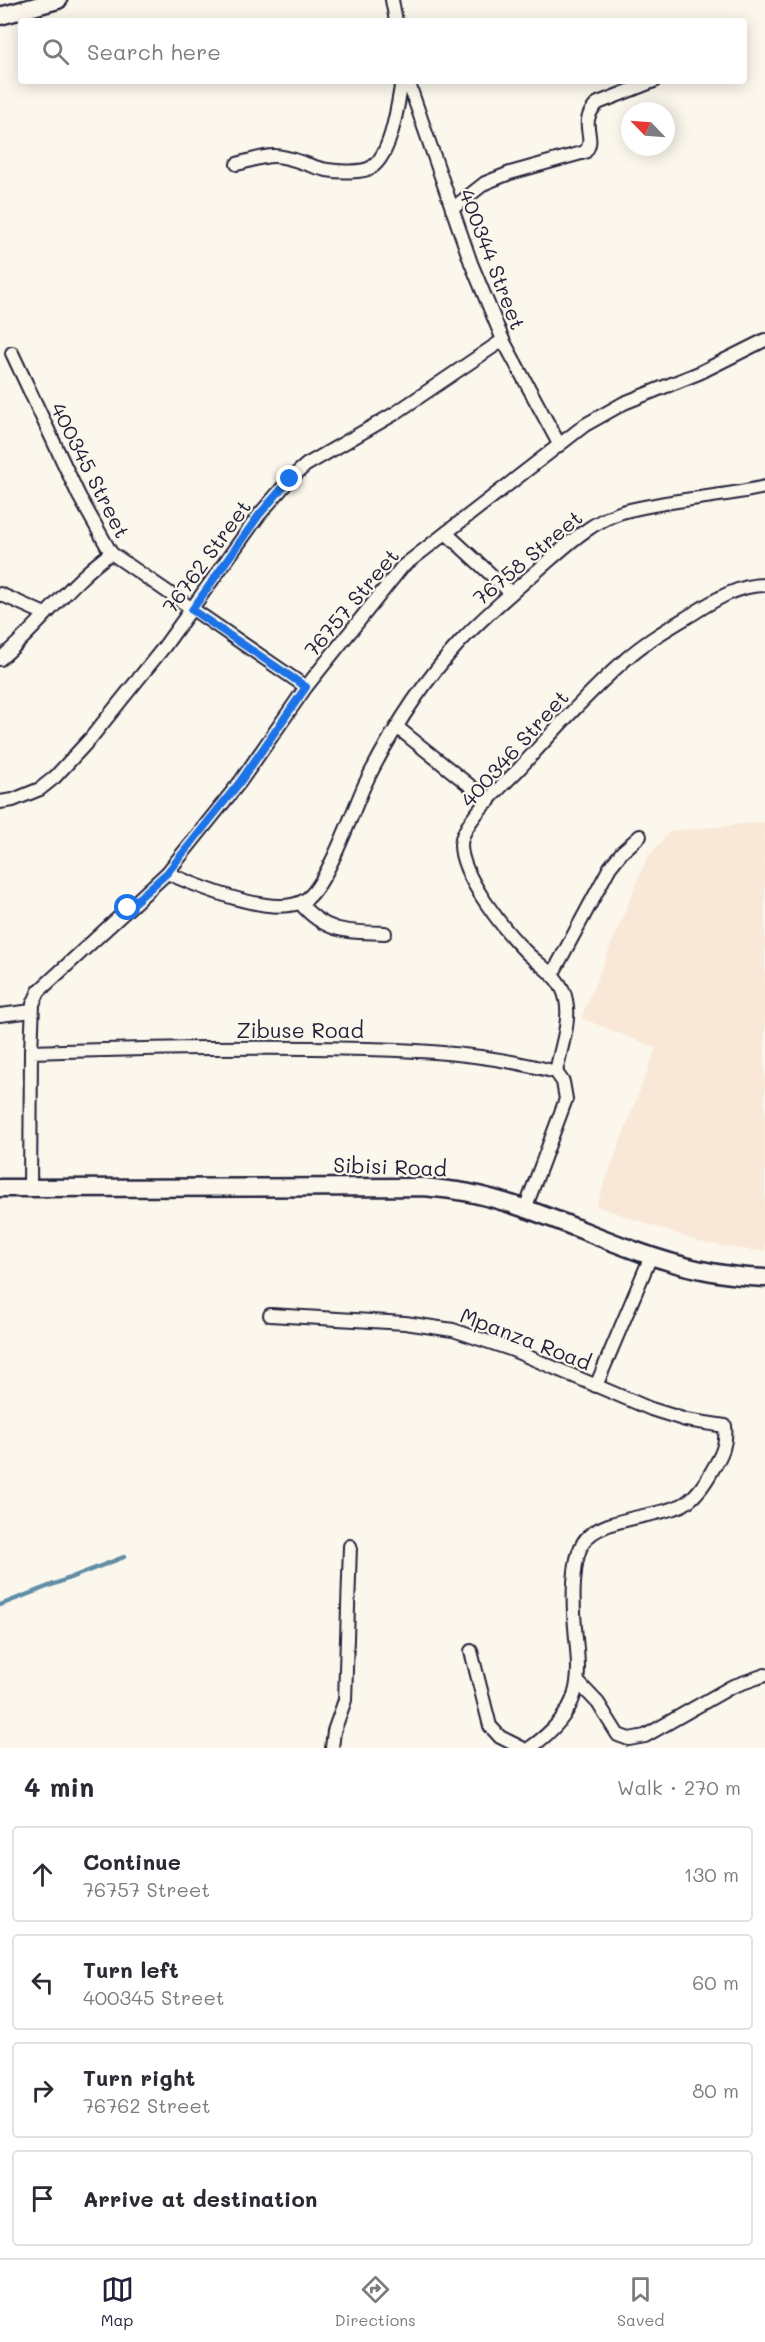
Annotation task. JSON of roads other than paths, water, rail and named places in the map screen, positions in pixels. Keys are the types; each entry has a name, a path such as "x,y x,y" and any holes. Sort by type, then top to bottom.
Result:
{"street":[{"path":"0,16 58,0"},
{"path":"392,0 395,18"},
{"path":"237,164 273,156 328,170 371,168 378,161 386,146 401,84"},
{"name":"400344 Street","path":"409,84 471,263 503,340 559,444"},
{"path":"452,209 485,183 510,173 585,152 590,145 587,120 591,109 598,103 646,84"},
{"name":"76762 Street","path":"0,802 26,796 40,789 55,777 98,730 192,610 259,515 298,472 324,453 394,414 503,340"},
{"name":"76757 Street","path":"31,1052 32,1011 36,997 46,984 167,873 240,782 306,687 402,567 585,425 624,403 699,373 765,340"},
{"name":"400345 Street","path":"12,352 79,496 111,553 306,687"},
{"name":"76758 Street","path":"300,903 308,899 322,880 367,780 434,672 461,641 511,593 568,543 602,520 622,512 765,487"},
{"path":"446,533 511,593"},
{"path":"0,659 17,645 92,567 111,553"},
{"name":"400346 Street","path":"556,1072 567,1006 563,988 515,941 467,871 461,842 467,828 577,706 628,657 712,602 743,588 765,585"},
{"path":"0,594 45,614"},
{"path":"398,728 489,801"},
{"path":"552,975 610,867 622,852 640,836"},
{"path":"167,873 236,899 285,906 300,903 312,918 331,927 355,932 385,933"},
{"path":"0,1015 32,1011"},
{"name":"Zibuse Road","path":"31,1052 188,1048 390,1049 475,1055 523,1063 556,1072"},
{"path":"30,1188 31,1052"},
{"path":"525,1209 566,1099 563,1082 556,1072"},
{"name":"Sibisi Road","path":"0,1188 424,1186 474,1194 525,1209 651,1256 695,1269 765,1278"},
{"path":"596,1386 651,1256"},
{"name":"Mpanza Road","path":"270,1315 405,1323 453,1330 510,1349 651,1409 686,1420 725,1426 724,1450 701,1490 684,1503 594,1531 584,1541 575,1572 573,1604 579,1657 578,1682"},
{"path":"332,1748 334,1731 345,1700 350,1546"},
{"path":"471,1651 490,1726 500,1737 522,1748"},
{"path":"578,1682 598,1702 618,1735 629,1739 645,1736 730,1687 765,1675"},
{"path":"530,1748 563,1720 574,1699 578,1682"}],"waterway":[{"path":"0,1605 124,1557"}]}
